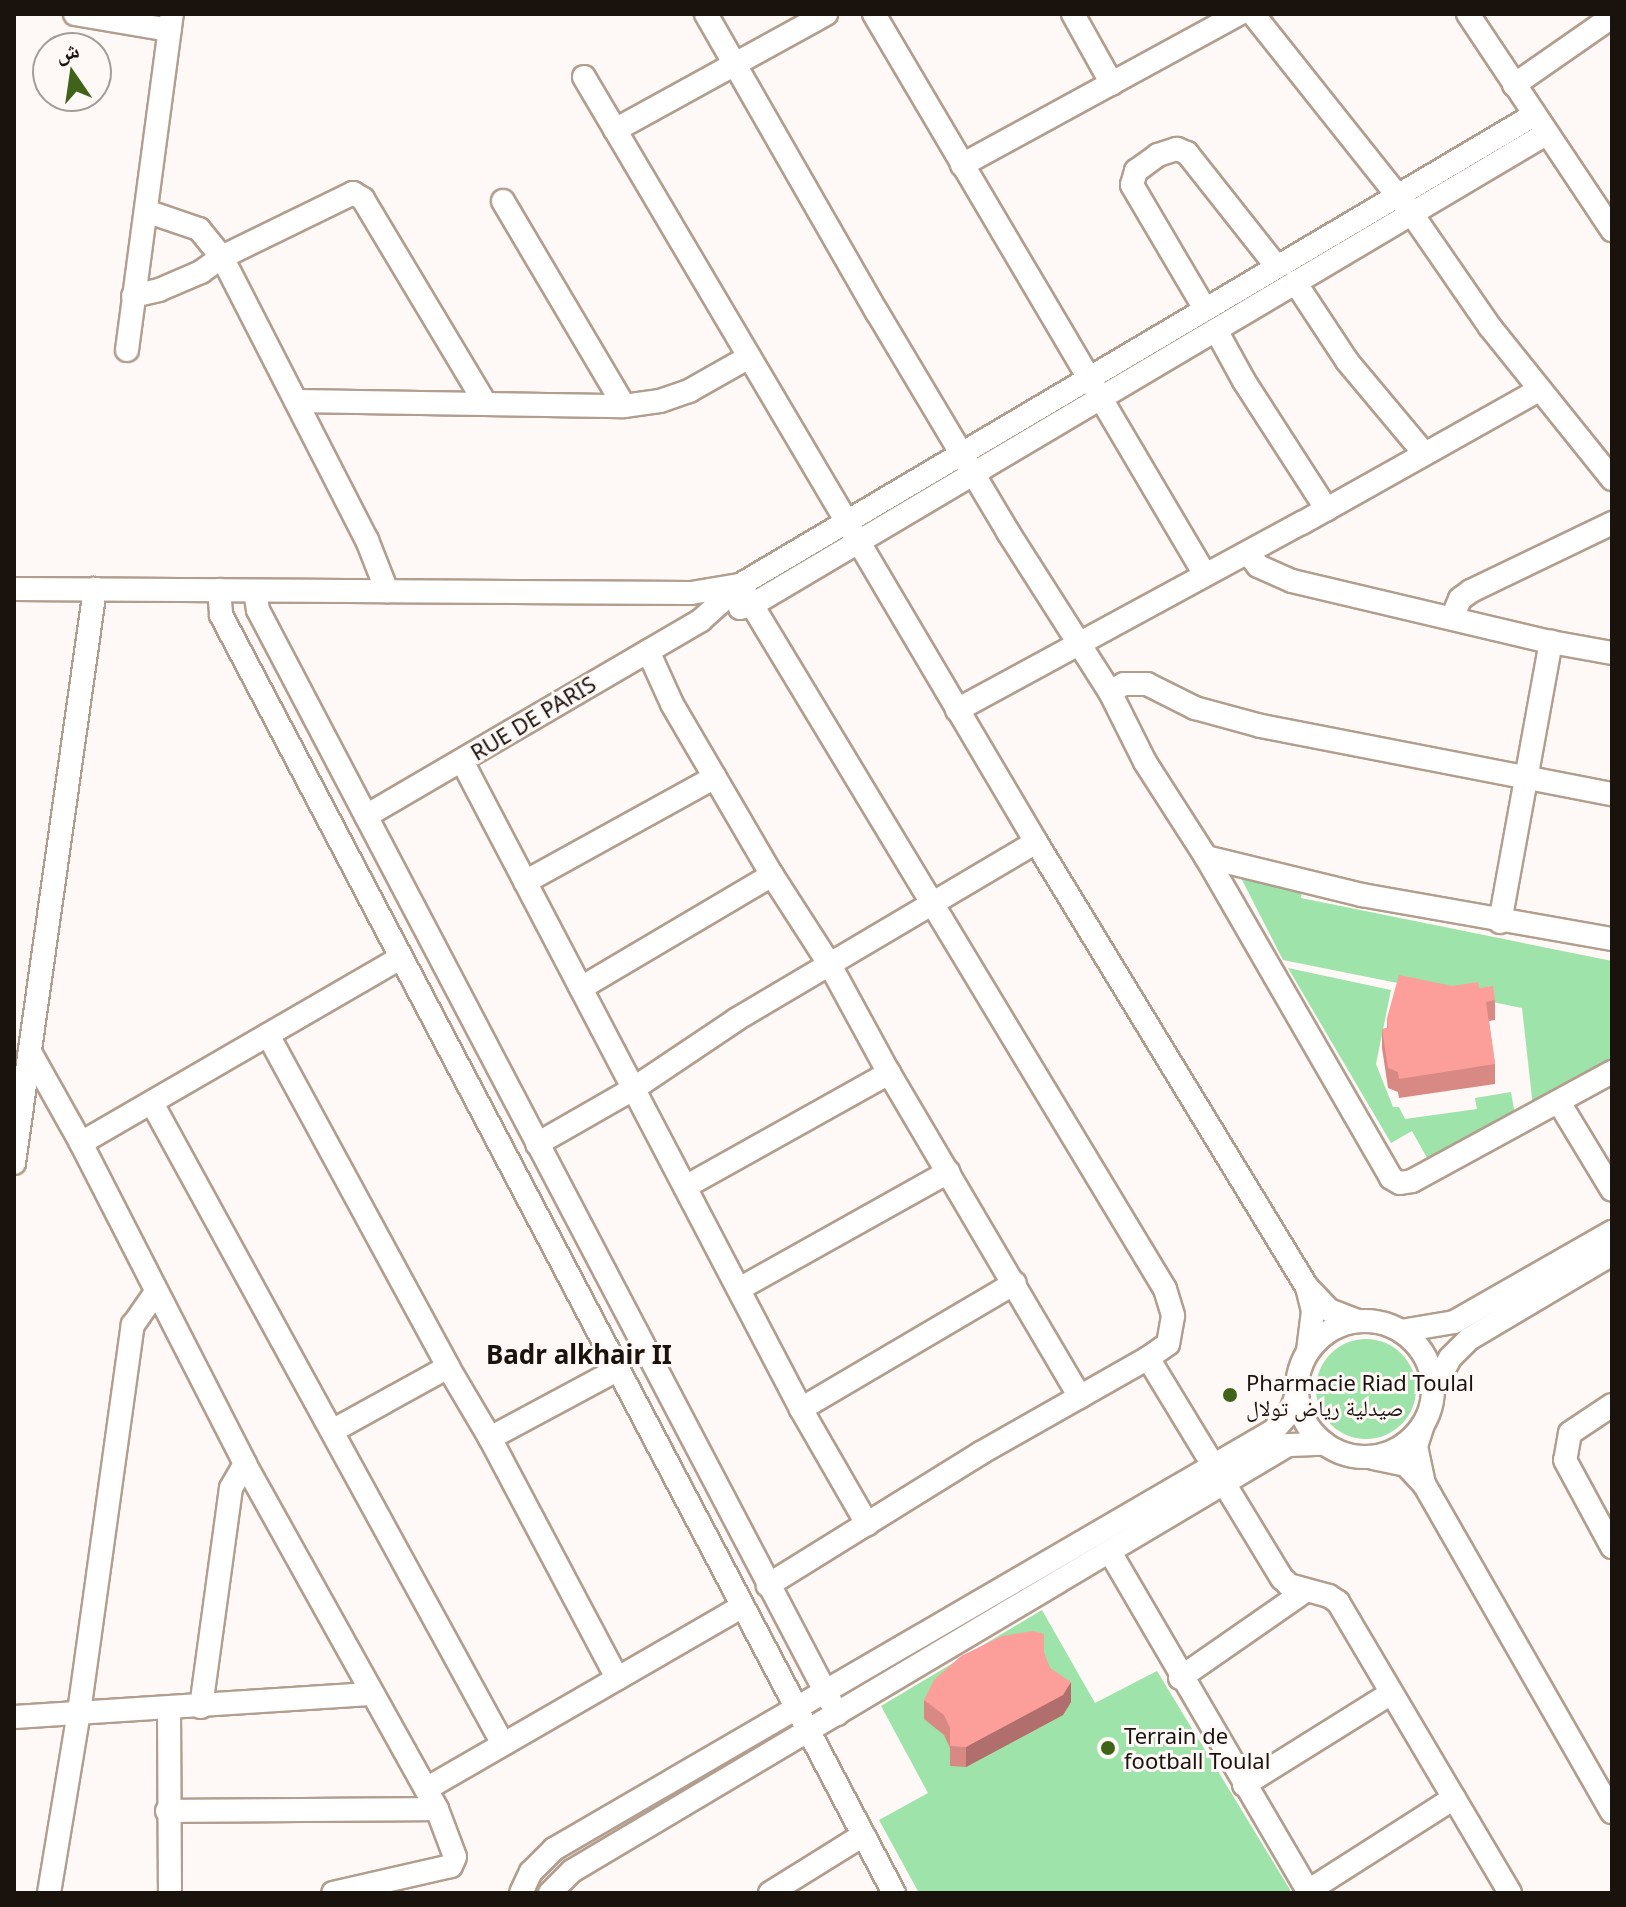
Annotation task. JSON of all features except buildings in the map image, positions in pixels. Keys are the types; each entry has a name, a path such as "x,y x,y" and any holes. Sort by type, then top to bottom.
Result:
{"street":[{"path":"75,14 171,22 127,350"},
{"path":"706,14 962,454 1110,692 1145,762 1206,857 1391,1178 1400,1183 1412,1181 1560,1104 1612,1072"},
{"path":"615,130 826,14"},
{"path":"874,14 1204,573"},
{"path":"1073,14 1112,84"},
{"path":"962,165 1239,14"},
{"path":"1253,14 1412,214 1490,327 1612,479"},
{"path":"1468,14 1612,230"},
{"path":"1514,85 1612,17"},
{"path":"584,77 957,710 1307,1287 1329,1310 1357,1321 1380,1323 1401,1331 1425,1356 1433,1389"},
{"path":"701,620 740,585 1534,115"},
{"path":"701,620 752,605 1546,134"},
{"path":"1205,309 1132,185 1136,171 1158,155 1177,149 1193,159 1277,267"},
{"path":"133,296 183,281 222,257 353,193 363,199 485,403"},
{"path":"503,201 624,406"},
{"path":"146,211 199,229 222,257 367,540 387,591"},
{"path":"1295,282 1347,361 1423,452"},
{"path":"1216,330 1244,381 1327,510"},
{"path":"296,401 624,406 660,401 689,391 749,357"},
{"path":"957,710 1204,573 1327,510 1423,452 1539,390"},
{"path":"1452,618 1460,599 1471,591 1612,523"},
{"path":"1248,553 1258,566 1292,581 1551,642 1612,653"},
{"path":"14,589 691,593 740,585"},
{"path":"740,585 1170,1300 1172,1329 1168,1344 1148,1358 768,1585"},
{"path":"14,1163 95,589"},
{"path":"219,590 221,615 894,1893"},
{"path":"255,591 258,610 837,1714"},
{"name":"RUE DE PARIS","path":"366,816 701,620"},
{"path":"1500,922 1551,642"},
{"path":"648,651 672,704 772,875 830,965 889,1073 1080,1397"},
{"path":"1110,692 1124,684 1147,684 1217,716 1612,794"},
{"path":"462,761 801,1409 867,1524"},
{"path":"525,882 715,777"},
{"path":"537,1144 633,1089 737,1019 1036,842"},
{"path":"1206,857 1362,895 1500,922 1612,939"},
{"path":"581,988 772,875"},
{"path":"81,1143 400,958"},
{"path":"268,1035 448,1367 490,1438 617,1678"},
{"path":"30,1052 81,1143 245,1464 431,1799 455,1857 451,1866 333,1893"},
{"path":"685,1187 889,1073"},
{"path":"152,1103 334,1430 503,1744"},
{"path":"1560,1104 1612,1190"},
{"path":"739,1289 948,1172"},
{"path":"1401,1331 1454,1322 1612,1232"},
{"path":"1424,1484 1416,1446 1433,1389 1450,1358 1469,1339 1612,1254"},
{"path":"801,1409 1015,1283"},
{"path":"550,1893 572,1871 1110,1552 1221,1473 1273,1431 1291,1411 1297,1394 1299,1371 1308,1351 1313,1311 1307,1287"},
{"path":"49,1893 79,1712 133,1325 156,1292"},
{"path":"1308,1351 1321,1337 1338,1326 1357,1321"},
{"path":"1148,1358 1221,1473 1282,1578 1305,1591 1329,1596 1338,1602 1510,1893"},
{"path":"334,1430 448,1367"},
{"path":"490,1438 617,1370"},
{"path":"1297,1394 1305,1422 1324,1444"},
{"path":"1612,1405 1570,1433 1565,1460 1612,1547"},
{"path":"1368,1457 1400,1447 1424,1424"},
{"path":"521,1893 531,1872 554,1849 825,1691 1221,1473 1288,1445 1324,1444 1353,1456 1406,1465 1424,1484 1612,1812"},
{"path":"201,1707 231,1488 245,1464"},
{"path":"1110,1552 1180,1678 1308,1892 1454,1798"},
{"path":"1180,1678 1305,1591"},
{"path":"167,1811 431,1799 503,1744 741,1607"},
{"path":"1244,1785 1391,1693"},
{"path":"14,1717 370,1694"},
{"path":"169,1709 167,1811 170,1893"},
{"path":"770,1893 863,1835"}],"green space":[{"path":"1240,876 1302,889 1301,898 1612,961 1612,1061 1533,1107 1522,1008 1283,960"},
{"path":"1288,968 1391,990 1376,1064 1393,1107 1399,1107 1405,1119 1477,1109 1475,1098 1511,1092 1515,1115 1431,1165 1412,1131 1391,1143"},
{"path":"1366,1339 1394,1347 1408,1361 1416,1389 1408,1417 1394,1431 1366,1439 1338,1431 1324,1417 1316,1389 1324,1361 1338,1347"},
{"name":"Terrain de football Toulal","path":"1042,1610 1095,1703 1157,1671 1292,1893 919,1893 879,1820 928,1793 881,1706"}],"place":[{"name":"Pharmacie Riad Toulal صيدلية رياض تولال","path":"1230,1395"},
{"name":"Terrain de football Toulal","path":"1108,1748"}],"district":[{"name":"Badr alkhair II","path":"579,1355"}]}
